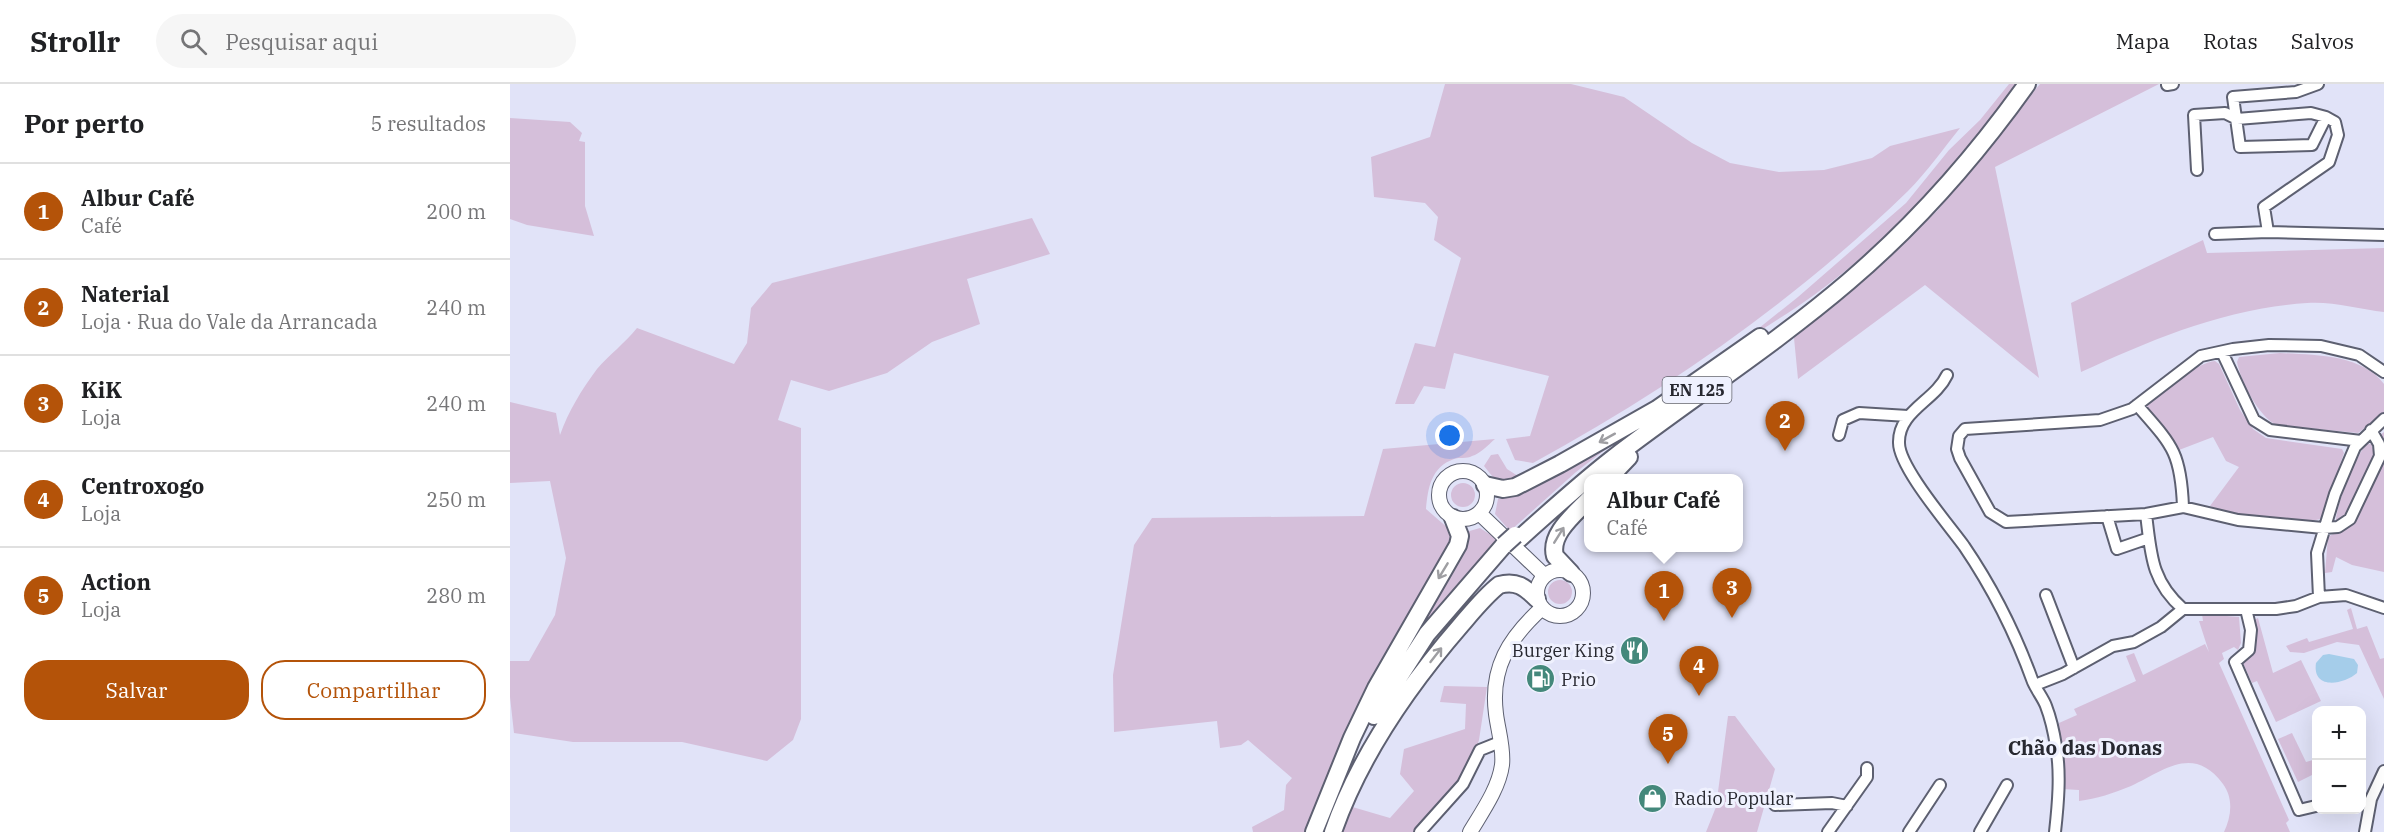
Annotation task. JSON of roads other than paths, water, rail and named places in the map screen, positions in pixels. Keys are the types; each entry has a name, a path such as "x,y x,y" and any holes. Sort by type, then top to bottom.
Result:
{"main road":[{"name":"EN 125","path":"1594,474 1784,333 1883,249 1959,172 2027,84"},
{"path":"1613,474 1632,453 1754,363 1848,279"},
{"path":"1485,485 1503,489 1515,487 1614,435 1657,409 1848,279"},
{"name":"EN 125","path":"1317,832 1356,748 1400,673 1455,599 1511,542 1584,482"},
{"path":"1570,573 1555,556 1554,544 1559,532 1584,504"},
{"path":"1317,832 1348,748 1376,688 1458,545 1460,536 1453,518"},
{"name":"EN 125","path":"1326,832 1348,777 1397,688 1442,624 1511,542"},
{"path":"1333,832 1353,785 1374,748 1439,650 1499,585 1507,583 1519,585 1539,603"}],"street":[{"path":"2167,85 2173,84"},
{"path":"2318,84 2296,92 2233,97 2240,147 2312,145 2326,117"},
{"path":"2197,170 2194,115 2225,113 2237,119 2311,113 2335,122 2338,135 2328,162 2264,207 2268,232"},
{"path":"2215,234 2268,232 2384,235"},
{"path":"2371,430 2379,444 2380,456 2358,504 2350,519 2338,527 2323,528 2238,520 2183,507 2146,514 2006,522 1989,512 1957,448 1959,436 1965,429 2100,420 2137,405 2201,356 2222,352 2269,345 2321,346 2360,356 2384,372"},
{"path":"2222,352 2254,420 2270,430 2361,441"},
{"path":"1947,375 1941,387 1908,416 1900,429 1898,445 1915,480 1965,547 2004,612 2020,644 2035,686 2046,704 2056,748 2058,794 2056,831"},
{"path":"2137,405 2175,451 2182,477 2183,507"},
{"path":"1839,435 1843,420 1859,413 1908,416"},
{"path":"2319,597 2317,553 2323,528 2344,471 2361,441 2384,419"},
{"path":"1463,471 1476,475 1485,485 1486,500 1479,513 1467,519 1453,518 1439,503 1439,488 1448,475 1463,471"},
{"path":"1479,513 1544,575"},
{"path":"2146,514 2155,572 2166,594 2183,609"},
{"path":"2107,516 2117,549 2149,538"},
{"path":"1470,832 1501,773 1503,761 1495,696 1500,665 1513,636 1539,603 1537,586 1544,575 1557,570 1570,573 1582,587 1583,594 1578,608 1572,613 1559,617 1539,603"},
{"path":"2046,595 2074,668"},
{"path":"2035,686 2113,646 2134,642 2162,627 2183,609 2296,606 2319,597 2346,596 2384,608"},
{"path":"2246,609 2251,630 2249,650 2235,663 2299,810 2312,807"},
{"path":"1420,832 1463,784 1480,750 1500,742"},
{"path":"1828,832 1867,777 1867,768"},
{"path":"2366,806 2384,771"},
{"path":"1909,832 1940,785"},
{"path":"1980,832 2007,785"},
{"path":"1775,805 1832,803 1847,806"},
{"path":"2364,814 2365,832"}],"water":[{"path":"2323,655 2354,659 2358,665 2357,673 2344,680 2330,683 2319,678 2316,663"}],"place":[{"name":"Naterial","path":"1785,451"},
{"name":"KiK","path":"1732,618"},
{"name":"Albur Café","path":"1664,621"},
{"name":"Burger King","path":"1635,650"},
{"name":"Prio","path":"1540,679"},
{"name":"Centroxogo","path":"1699,696"},
{"name":"Action","path":"1668,764"},
{"name":"Radio Popular","path":"1653,798"}],"district":[{"name":"Chão das Donas","path":"2085,747"}]}
